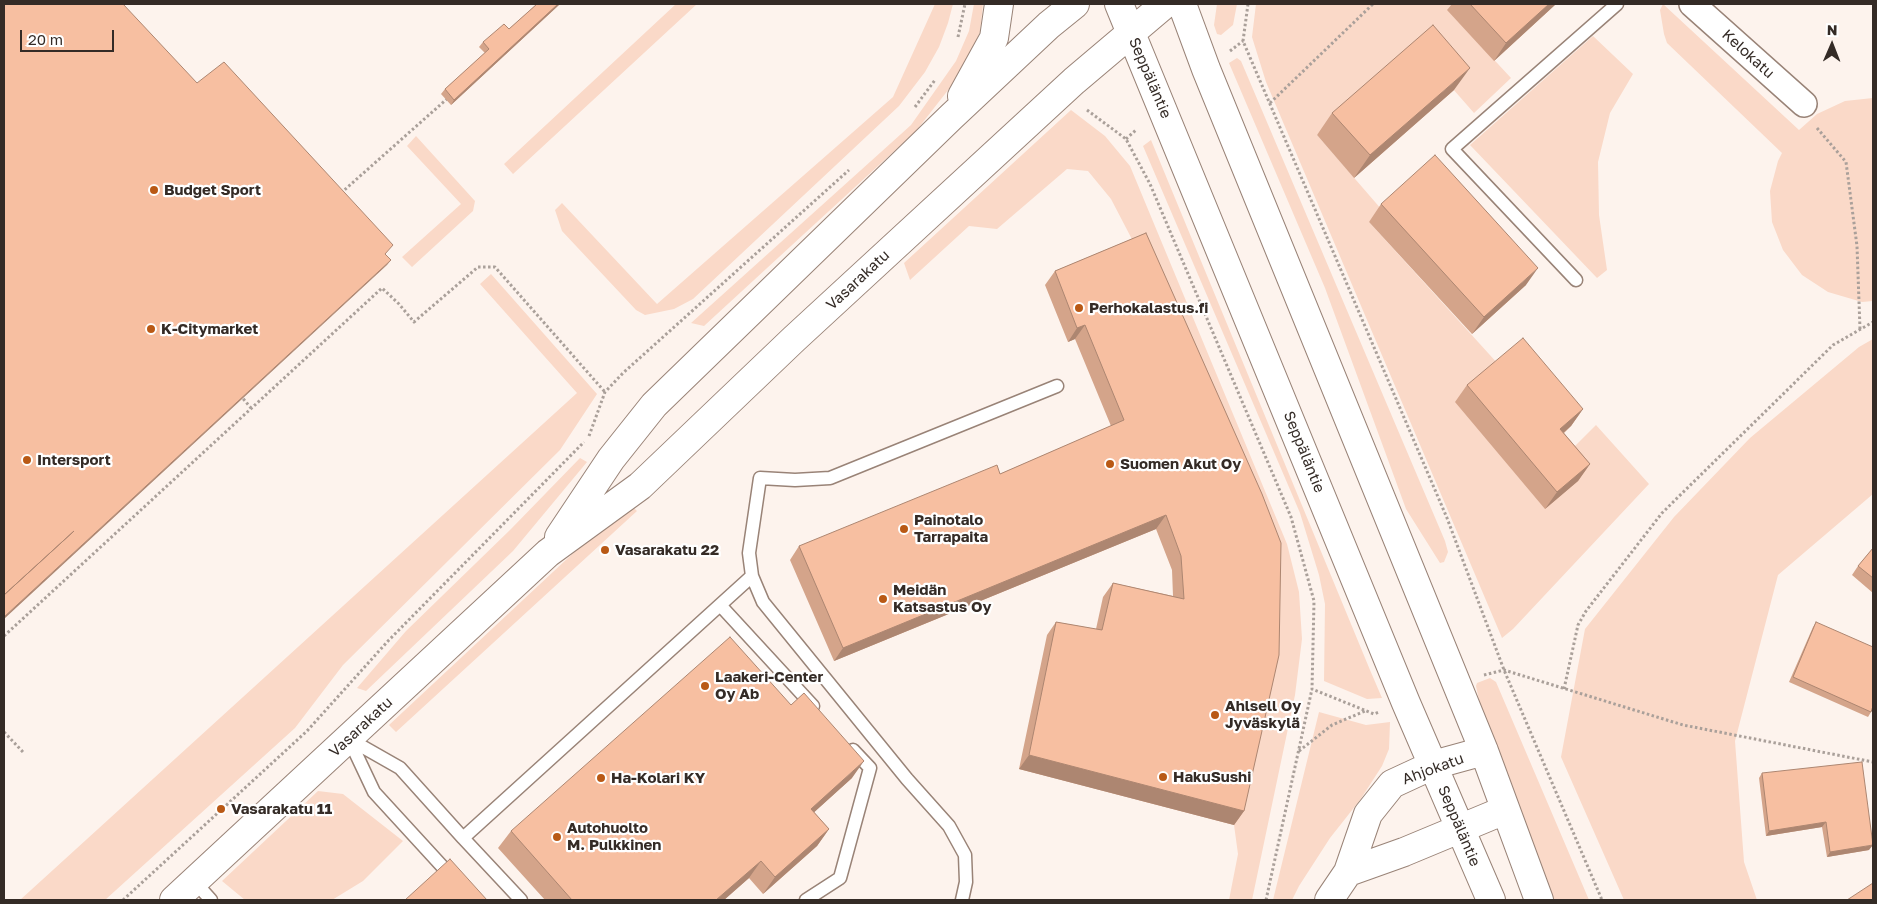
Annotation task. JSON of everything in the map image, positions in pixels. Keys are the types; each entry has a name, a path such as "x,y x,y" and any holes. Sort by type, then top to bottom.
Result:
{"street":[{"path":"951,117 994,38 1000,4"},
{"name":"Vasarakatu","path":"548,553 611,459 654,405 951,117 1049,25 1075,4"},
{"name":"Seppäläntie","path":"1118,4 1406,703 1490,900"},
{"name":"Vasarakatu","path":"174,900 203,891 349,739 548,553 640,486 794,339 1074,81 1165,4"},
{"path":"1182,4 1206,69 1484,751 1539,900"},
{"name":"Kelokatu","path":"1692,4 1804,104"},
{"name":"Ahjokatu","path":"1329,900 1348,872 1368,814 1392,784 1433,765 1484,751"},
{"path":"1348,872 1404,852 1505,810"}],"lane":[{"path":"1576,280 1452,149 1617,4"},
{"path":"962,900 966,882 964,855 950,826 907,779 763,602 752,576 749,553 760,478 795,480 830,478 1057,386"},
{"path":"463,838 752,576"},
{"path":"720,605 824,719"},
{"path":"349,739 400,768 521,900"},
{"path":"349,739 374,792 474,900"},
{"path":"806,900 840,878 870,768 844,740"}],"path":[{"path":"954,45 959,36 965,4"},
{"path":"1248,4 1243,41 1447,518 1504,670 1602,900"},
{"path":"1270,103 1373,4"},
{"path":"910,114 935,80"},
{"path":"1074,81 1088,111 1126,139 1150,184 1291,517 1314,601 1312,689 1266,900"},
{"path":"336,198 452,94"},
{"path":"1815,126 1846,162 1858,246 1860,329"},
{"path":"123,900 307,731 388,641 588,438 605,392 854,166"},
{"path":"4,636 382,288 414,322 478,267 495,267 605,392"},
{"path":"1564,689 1578,625 1586,611 1662,513 1833,345 1873,322"},
{"path":"239,394 251,408"},
{"path":"1455,683 1504,670 1683,726 1873,762"},
{"path":"1312,689 1374,714 1406,703"},
{"path":"1299,751 1332,725 1366,710"},
{"path":"4,732 23,752"}],"shaded area":[{"path":"676,4 697,4 513,174 504,164"},
{"path":"935,4 953,4 948,23 939,47 925,72 899,106 693,299 674,309 645,315 636,310 562,231 555,210 562,203 657,304 893,97"},
{"path":"974,4 983,4 980,32 963,71 916,131 704,326 691,323 911,125 956,61 969,31"},
{"path":"1217,4 1237,4 1233,25 1221,35 1217,34 1214,25"},
{"path":"1256,4 1454,4 1448,10 1511,78 1474,113 1417,48 1317,135 1382,210 1369,222 1499,365 1561,460 1596,425 1649,484 1513,629 1502,638 1266,82 1252,37"},
{"path":"1663,4 1799,130 1817,114 1845,101 1873,98 1873,301 1862,302 1828,292 1802,275 1783,250 1772,222 1770,191 1782,153 1667,43 1660,10"},
{"path":"1593,36 1633,74 1610,113 1598,162 1599,215 1607,270 1597,278 1470,145"},
{"path":"1237,58 1241,61 1445,541 1448,552 1444,562 1440,563 1406,509 1325,288 1229,63"},
{"path":"1071,110 1105,136 1130,166 1287,544 1299,592 1302,639 1295,695 1252,900 1229,900 1238,854 1234,825 1136,247 1111,199 1088,171 1067,169 997,229 969,226 910,280 904,263"},
{"path":"416,136 475,201 473,211 412,267 402,257 461,204 407,146"},
{"path":"1151,140 1382,698 1367,699 1324,681 1325,604 1319,575 1300,513 1143,146"},
{"path":"491,274 597,394 560,450 343,665 295,728 105,900 20,900 577,393 480,284"},
{"path":"1873,339 1873,494 1778,575 1735,741 1744,862 1757,900 1624,900 1561,757 1585,629 1674,517 1750,438 1859,347"},
{"path":"580,458 587,462 513,551 366,691 357,688 406,631 511,529"},
{"path":"628,502 637,511 396,732 389,725"},
{"path":"1490,678 1496,682 1589,900 1552,900 1479,700 1477,683"},
{"path":"1319,712 1366,725 1390,722 1389,749 1382,766 1360,800 1330,838 1292,900 1273,900"},
{"path":"318,791 343,794 403,841 363,881 332,900 245,900 222,881"}],"building":[{"name":"K-Citymarket","path":"4,4 123,4 197,83 224,62 393,245 385,254 391,260 4,617 4,595"},
{"path":"537,4 558,4 454,100 445,89 489,49 483,42 504,24 509,29"},
{"path":"1470,4 1549,4 1506,43"},
{"path":"1433,25 1470,68 1370,155 1332,113"},
{"path":"1435,155 1538,268 1484,317 1381,204"},
{"path":"1146,233 1262,494 1281,543 1279,655 1244,811 1029,755 1056,622 1102,630 1113,583 1184,599 1181,556 1166,515 843,648 799,546 997,465 1000,474 1124,420 1085,325 1077,328 1055,271"},
{"path":"1523,338 1583,409 1560,429 1590,464 1557,492 1467,385"},
{"path":"1873,548 1873,578 1858,566"},
{"path":"1816,622 1873,647 1873,706 1871,712 1793,677"},
{"path":"730,637 791,705 804,693 864,761 811,809 829,829 775,877 761,861 716,900 572,900 511,831"},
{"path":"1862,762 1873,845 1830,852 1826,822 1769,831 1762,773"},
{"path":"450,859 487,900 405,900"},
{"path":"1873,883 1873,900 1847,900"}],"place":[{"name":"Budget Sport","path":"154,190"},
{"name":"Perhokalastus.fi","path":"1079,308"},
{"name":"K-Citymarket","path":"151,329"},
{"name":"Intersport","path":"27,460"},
{"name":"Suomen Akut Oy","path":"1110,464"},
{"name":"Painotalo Tarrapaita","path":"904,529"},
{"name":"Vasarakatu 22","path":"605,550"},
{"name":"Meidän Katsastus Oy","path":"883,599"},
{"name":"Laakeri-Center Oy Ab","path":"705,686"},
{"name":"Ahlsell Oy Jyväskylä","path":"1215,715"},
{"name":"HakuSushi","path":"1163,777"},
{"name":"Ha-Kolari KY","path":"601,778"},
{"name":"Vasarakatu 11","path":"221,809"},
{"name":"Autohuolto M. Pulkkinen","path":"557,837"}]}
